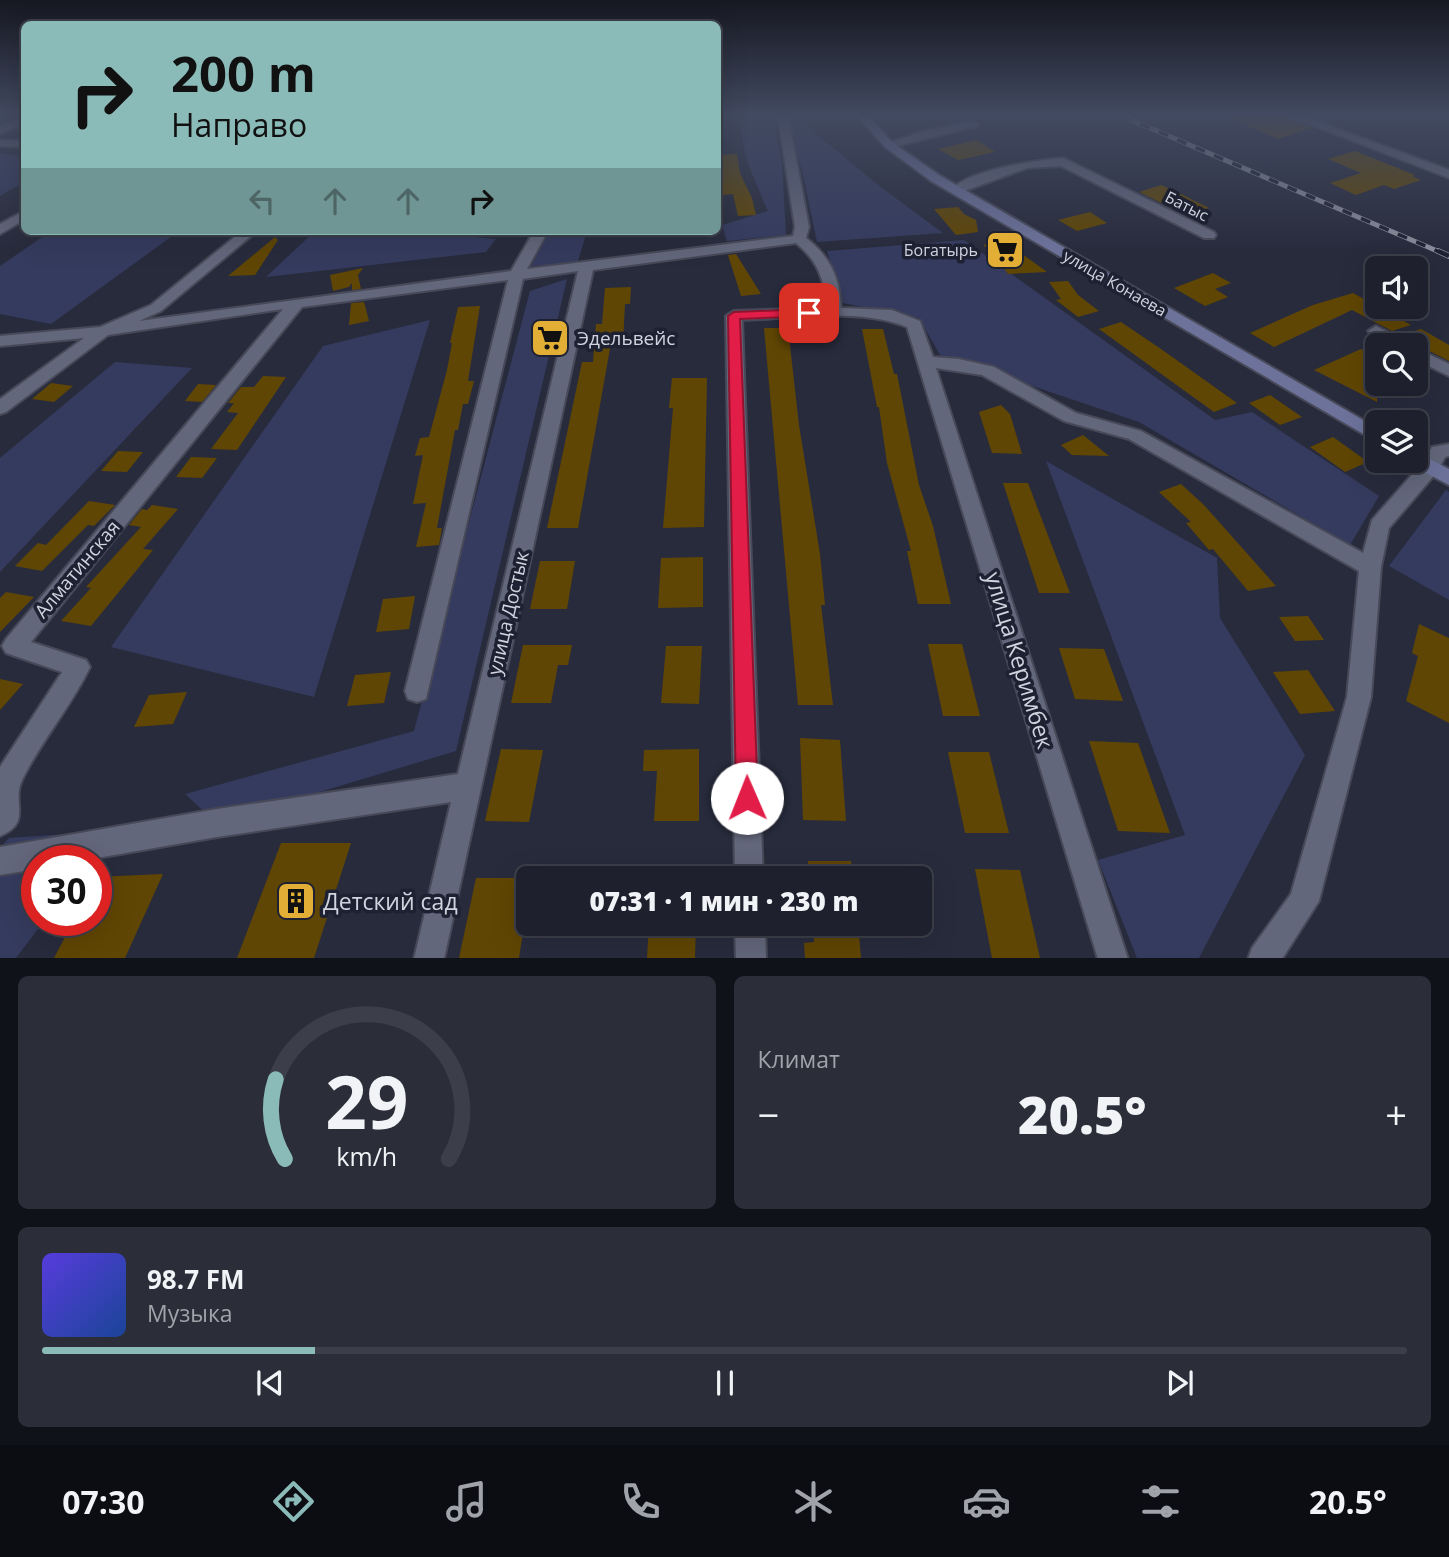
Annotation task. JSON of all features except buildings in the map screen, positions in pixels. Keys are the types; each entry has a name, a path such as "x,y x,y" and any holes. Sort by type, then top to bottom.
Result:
{"main road":[{"name":"улица Конаева","path":"912,161 956,190 1365,429"}],"street":[{"path":"791,161 803,227 799,239"},
{"path":"1413,161 1449,174"},
{"name":"Батыс","path":"956,190 972,182 1026,165 1063,162 1209,235"},
{"path":"0,230 21,217"},
{"path":"0,408 103,331 156,308 245,235"},
{"path":"417,691 516,276 539,235"},
{"path":"0,341 103,331 297,303 799,239 815,250 833,280 834,312"},
{"name":"улица Достык","path":"429,958 586,267"},
{"name":"Алматинская","path":"0,822 6,817 7,780 78,667 14,646 297,303"},
{"name":"улица Керимбек","path":"749,866 734,316 834,312 892,315 914,324 1113,958"},
{"path":"1376,331 1380,333"},
{"path":"1428,360 1449,372"},
{"path":"927,362 959,364 988,371 1070,416 1135,435 1370,567"},
{"path":"1262,958 1304,901 1359,696 1370,567 1379,525 1432,468 1439,452 1449,450"},
{"path":"0,861 217,823 468,786"},
{"path":"750,936 751,958"}],"shaded area":[{"path":"0,161 21,161 21,184 0,196"},
{"path":"748,161 782,161 786,235 727,241 722,225 768,211"},
{"path":"799,161 849,161 943,233 817,242"},
{"path":"45,235 173,235 51,324 0,314 0,266"},
{"path":"311,235 476,235 475,237 496,239 486,252 266,277"},
{"path":"548,235 586,235 577,264 531,266"},
{"path":"964,240 1215,420 1252,412 1379,496 1350,545 1139,422 940,355 919,318 843,303 827,251"},
{"path":"567,279 456,751 217,823 185,794 414,731 530,291"},
{"path":"430,320 314,697 111,647 323,346"},
{"path":"115,362 192,368 0,572 0,458"},
{"path":"1046,461 1217,558 1220,618 1305,755 1199,958 1137,958 1098,860 1185,835"},
{"path":"1446,490 1449,492 1449,600 1389,566"},
{"path":"111,831 100,845 21,845 21,936 33,936 16,958 0,958 0,848 9,838"}],"railway":[{"path":"1226,161 1442,253"},
{"path":"1438,251 1449,256"}],"place":[{"name":"Богатырь","path":"1005,250"},
{"name":"Эдельвейс","path":"550,338"},
{"name":"Детский сад","path":"296,901"}],"route":[{"path":"747,798 734,316 809,313"}]}
